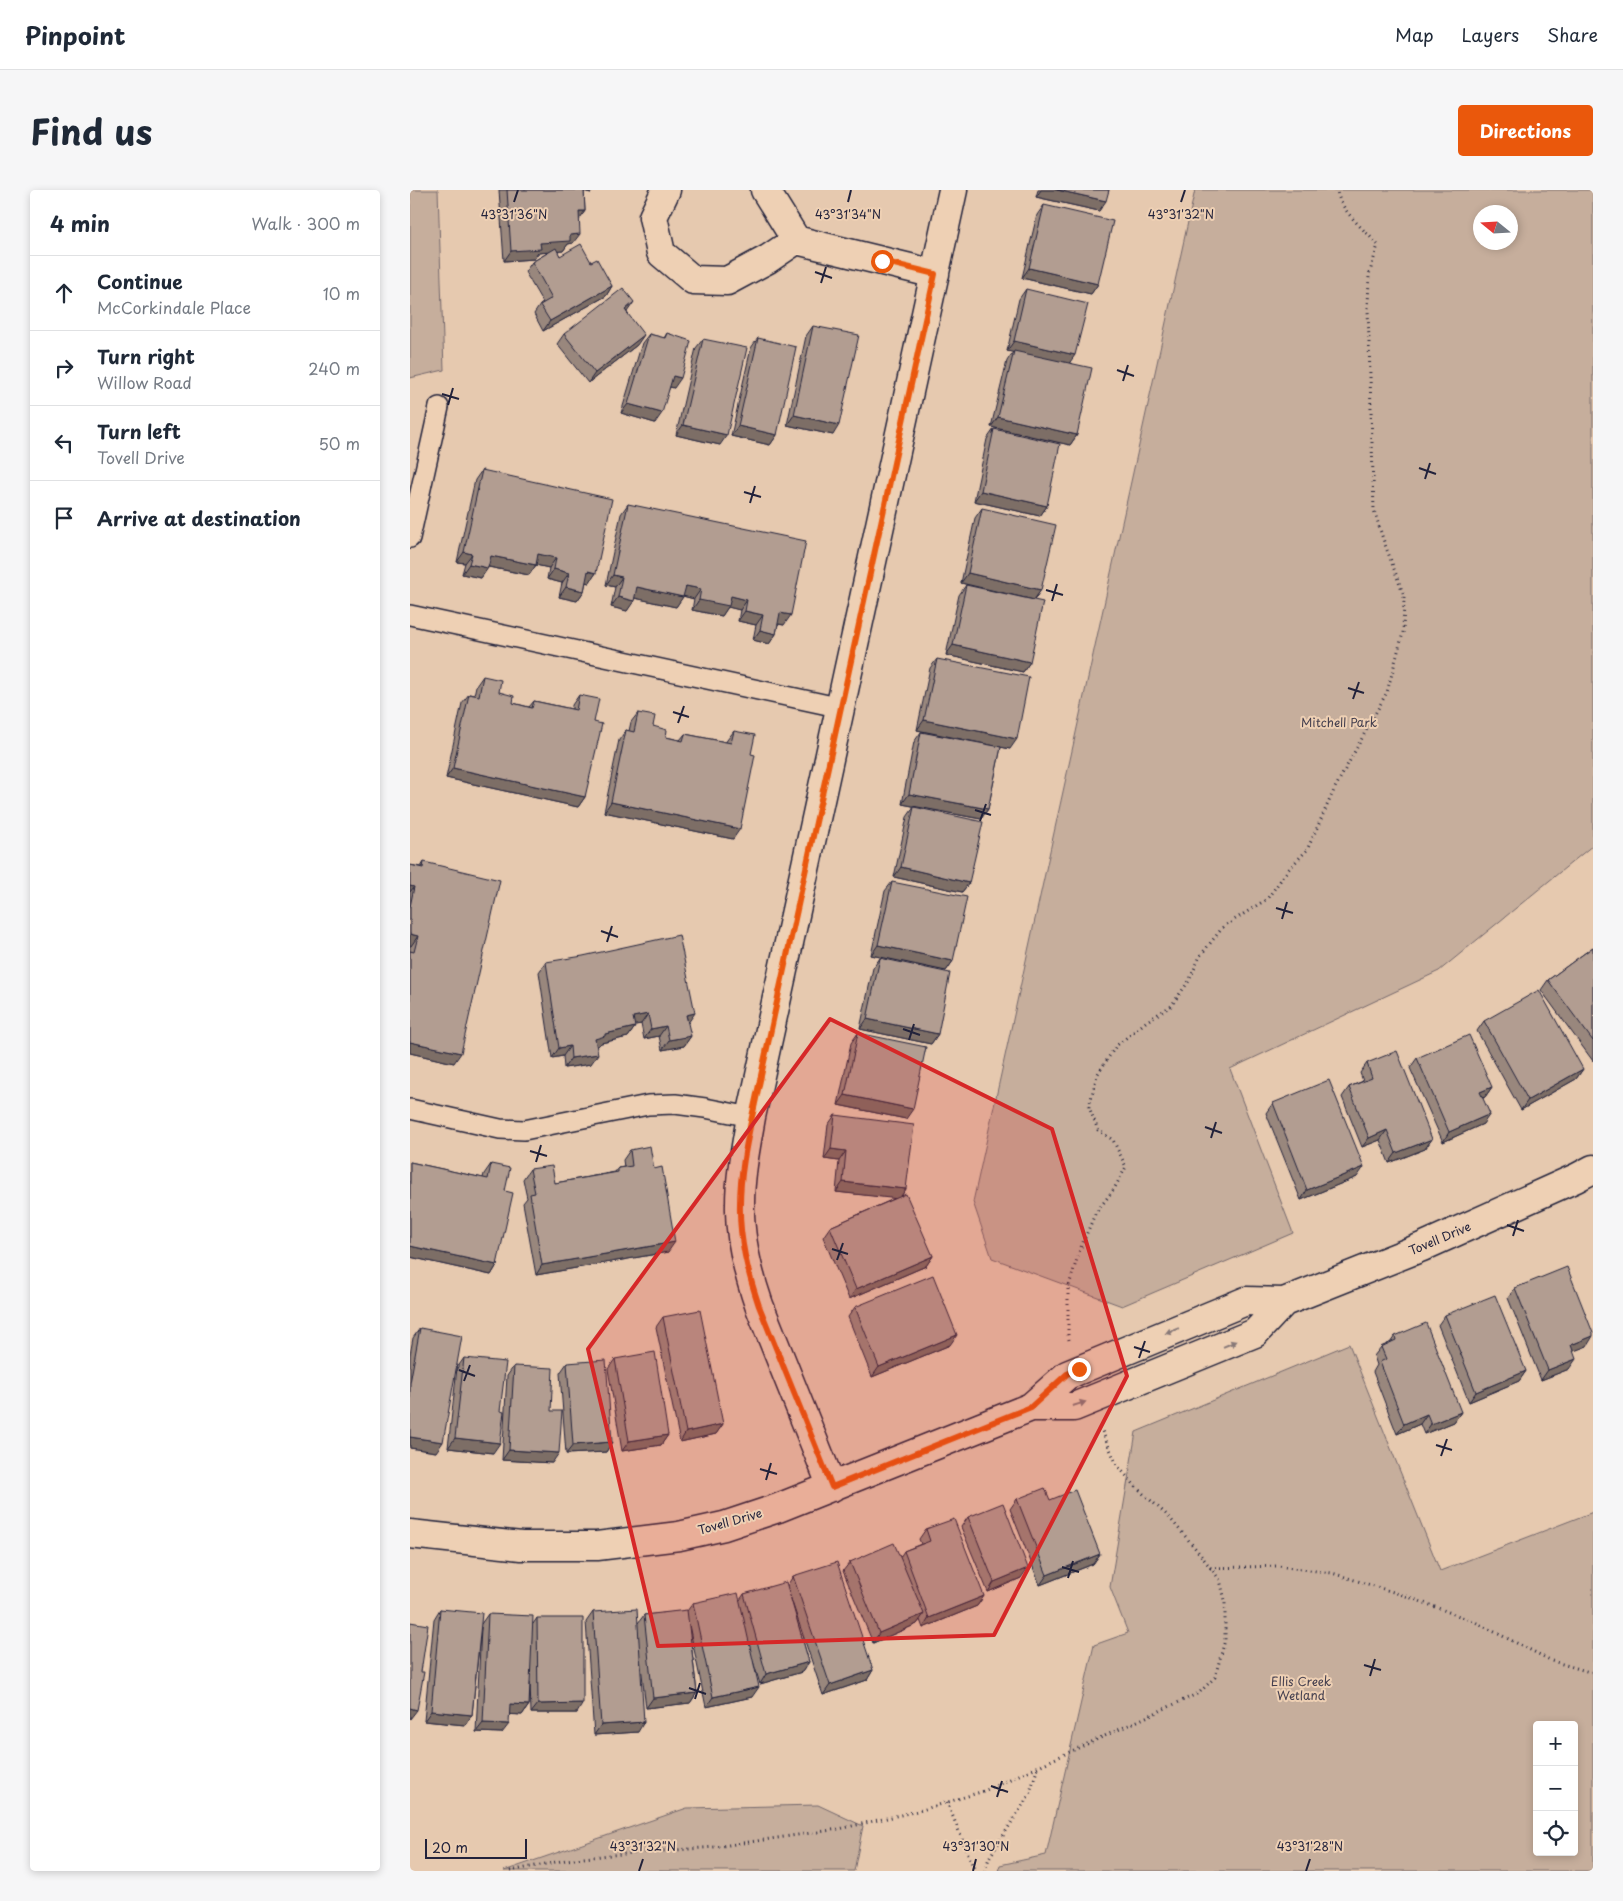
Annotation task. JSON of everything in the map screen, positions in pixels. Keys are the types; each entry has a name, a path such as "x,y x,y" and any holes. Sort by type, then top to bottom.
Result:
{"street":[{"path":"666,190 654,217 662,253 693,280 727,281 768,259 796,240"},
{"path":"765,190 796,240 935,274"},
{"path":"832,1487 776,1350 749,1275 743,1244 740,1206 742,1170 954,190"},
{"name":"Tovell Drive","path":"410,1534 522,1546 597,1546 678,1536 724,1526 778,1508 1031,1407 1074,1407 1255,1333 1284,1302 1422,1247 1576,1178 1593,1168"}],"lane":[{"path":"410,538 439,407"},
{"path":"410,615 842,708"},
{"path":"410,1108 500,1129 524,1130 648,1105 674,1104 752,1117"}],"path":[{"path":"1071,1347 1068,1335 1068,1289 1079,1252 1095,1214 1114,1189 1126,1167 1113,1140 1098,1130 1090,1106 1097,1075 1116,1046 1147,1021 1171,1006 1189,981 1200,956 1223,927 1267,900 1288,870 1307,850 1335,788 1387,692 1403,633 1404,596 1374,510 1368,309 1369,275 1378,245 1352,217 1338,197 1337,190"},
{"path":"510,1871 566,1860 715,1847 838,1829 922,1810 984,1790 1199,1693 1215,1677 1225,1640 1225,1600 1220,1580 1168,1516 1137,1488 1117,1465 1099,1423"},
{"path":"1210,1568 1278,1566 1332,1573 1406,1596 1475,1622 1552,1661 1593,1673"},
{"path":"985,1871 989,1858 1029,1795 1038,1766"},
{"path":"947,1802 975,1871"}],"highlighted area":[{"path":"830,1019 1052,1129 1127,1376 994,1635 658,1646 588,1349"}],"green space":[{"path":"410,190 438,190 444,370 410,378"},
{"name":"Mitchell Park","path":"1195,190 1593,190 1593,845 1439,971 1230,1069 1293,1233 1122,1306 992,1258 973,1202"},
{"name":"Ellis Creek Wetland","path":"1349,1344 1440,1571 1593,1512 1593,1871 998,1871 1000,1865 1046,1855 1094,1645 1128,1633 1110,1587 1136,1432"},
{"path":"818,1805 863,1826 854,1871 504,1871 687,1808"}],"building":[{"path":"507,190 584,190 585,211 579,211 580,234 570,235 570,241 540,243 541,249 511,251"},
{"path":"1057,190 1109,190 1106,201"},
{"path":"1044,205 1113,221 1098,284 1029,268"},
{"path":"581,244 591,262 597,259 612,286 550,321 540,305 552,298 532,262 556,248 560,256"},
{"path":"623,288 634,302 625,310 644,335 595,373 564,334"},
{"path":"1026,289 1088,304 1075,355 1014,341"},
{"path":"813,326 859,335 839,425 794,415"},
{"path":"667,333 691,341 681,378 673,376 662,413 628,404 649,334 665,338"},
{"path":"758,338 796,347 777,435 738,426"},
{"path":"703,339 747,348 727,435 683,425"},
{"path":"1014,351 1092,368 1077,435 998,417"},
{"path":"994,429 1060,444 1047,506 981,491"},
{"path":"482,470 612,499 596,573 588,571 584,591 566,587 569,573 554,569 556,558 538,554 536,565 491,556 488,568 469,564 472,554 464,552"},
{"path":"628,504 806,541 791,615 780,613 776,634 760,630 763,615 745,611 747,600 731,596 729,606 699,600 701,589 686,586 683,597 637,587 634,601 618,597 622,577 613,575"},
{"path":"982,508 1056,525 1041,590 968,573"},
{"path":"966,585 1043,602 1030,662 953,645"},
{"path":"937,659 1029,677 1017,739 924,720"},
{"path":"483,676 501,680 499,692 514,696 513,703 532,708 534,701 576,710 579,695 599,699 594,722 602,724 585,797 453,768 469,694 479,696"},
{"path":"638,713 655,716 653,726 667,730 666,737 683,741 685,734 731,743 734,731 755,735 751,754 755,755 740,829 611,802 626,730 634,732"},
{"path":"921,732 1001,747 988,809 909,794"},
{"path":"914,807 983,822 969,883 901,867"},
{"path":"424,862 500,880 461,1053 410,1042 410,951 414,952 418,936 410,934 410,907 414,887 410,886 410,865 423,868"},
{"path":"892,882 967,897 953,961 878,945"},
{"path":"679,935 695,1013 686,1015 691,1036 669,1040 666,1026 651,1029 648,1014 633,1017 635,1027 605,1034 605,1036 595,1039 598,1054 571,1058 570,1046 559,1048 546,962"},
{"path":"1593,947 1593,1041 1548,980"},
{"path":"880,958 950,973 938,1034 867,1019"},
{"path":"1539,990 1583,1069 1528,1100 1484,1021"},
{"path":"858,1033 926,1047 913,1109 845,1095"},
{"path":"1469,1035 1492,1087 1480,1092 1490,1114 1449,1132 1417,1058"},
{"path":"1397,1051 1432,1139 1396,1153 1387,1130 1369,1138 1349,1087 1372,1078 1367,1063"},
{"path":"1329,1080 1364,1167 1307,1190 1273,1103"},
{"path":"835,1115 914,1125 906,1189 843,1182 846,1151 831,1149"},
{"path":"650,1146 654,1169 662,1167 675,1242 542,1265 530,1194 535,1193 530,1169 552,1166 555,1183 618,1172 618,1168 632,1166 630,1150"},
{"path":"410,1162 488,1179 491,1164 510,1168 505,1191 513,1193 497,1265 410,1246"},
{"path":"906,1194 933,1256 856,1289 830,1227"},
{"path":"1567,1267 1593,1336 1571,1345 1576,1359 1548,1370 1515,1288"},
{"path":"933,1275 957,1335 879,1367 855,1307"},
{"path":"1495,1295 1526,1371 1476,1392 1445,1315"},
{"path":"700,1310 723,1424 686,1432 663,1317"},
{"path":"1426,1323 1461,1412 1431,1424 1427,1414 1404,1424 1380,1362 1386,1359 1381,1347 1396,1340 1395,1336"},
{"path":"420,1328 462,1336 443,1442 410,1437 410,1383"},
{"path":"655,1352 668,1435 629,1441 615,1359"},
{"path":"464,1358 506,1362 500,1411 504,1412 500,1443 455,1438"},
{"path":"606,1360 612,1442 573,1445 567,1363"},
{"path":"514,1366 553,1368 551,1411 562,1411 559,1453 509,1450"},
{"path":"1045,1488 1050,1500 1075,1490 1100,1554 1047,1575 1017,1499"},
{"path":"1003,1503 1028,1568 994,1582 968,1517"},
{"path":"954,1519 984,1596 929,1618 904,1551 930,1541 926,1529"},
{"path":"894,1543 924,1614 879,1633 850,1562"},
{"path":"837,1562 873,1670 830,1685 793,1576"},
{"path":"786,1582 809,1662 766,1674 744,1594"},
{"path":"738,1593 759,1687 713,1697 693,1603"},
{"path":"440,1609 482,1613 472,1715 431,1711"},
{"path":"637,1609 644,1722 601,1725 593,1612"},
{"path":"687,1610 697,1693 653,1698 644,1615"},
{"path":"488,1614 533,1616 529,1705 510,1704 509,1724 483,1723"},
{"path":"537,1618 583,1618 583,1703 538,1704"},
{"path":"410,1622 428,1625 421,1672 424,1672 417,1710 410,1708"}],"route":[{"path":"882,261 935,274 752,1117 742,1170 740,1206 743,1244 749,1275 759,1306 832,1487 1031,1407 1067,1374 1079,1369"}]}
